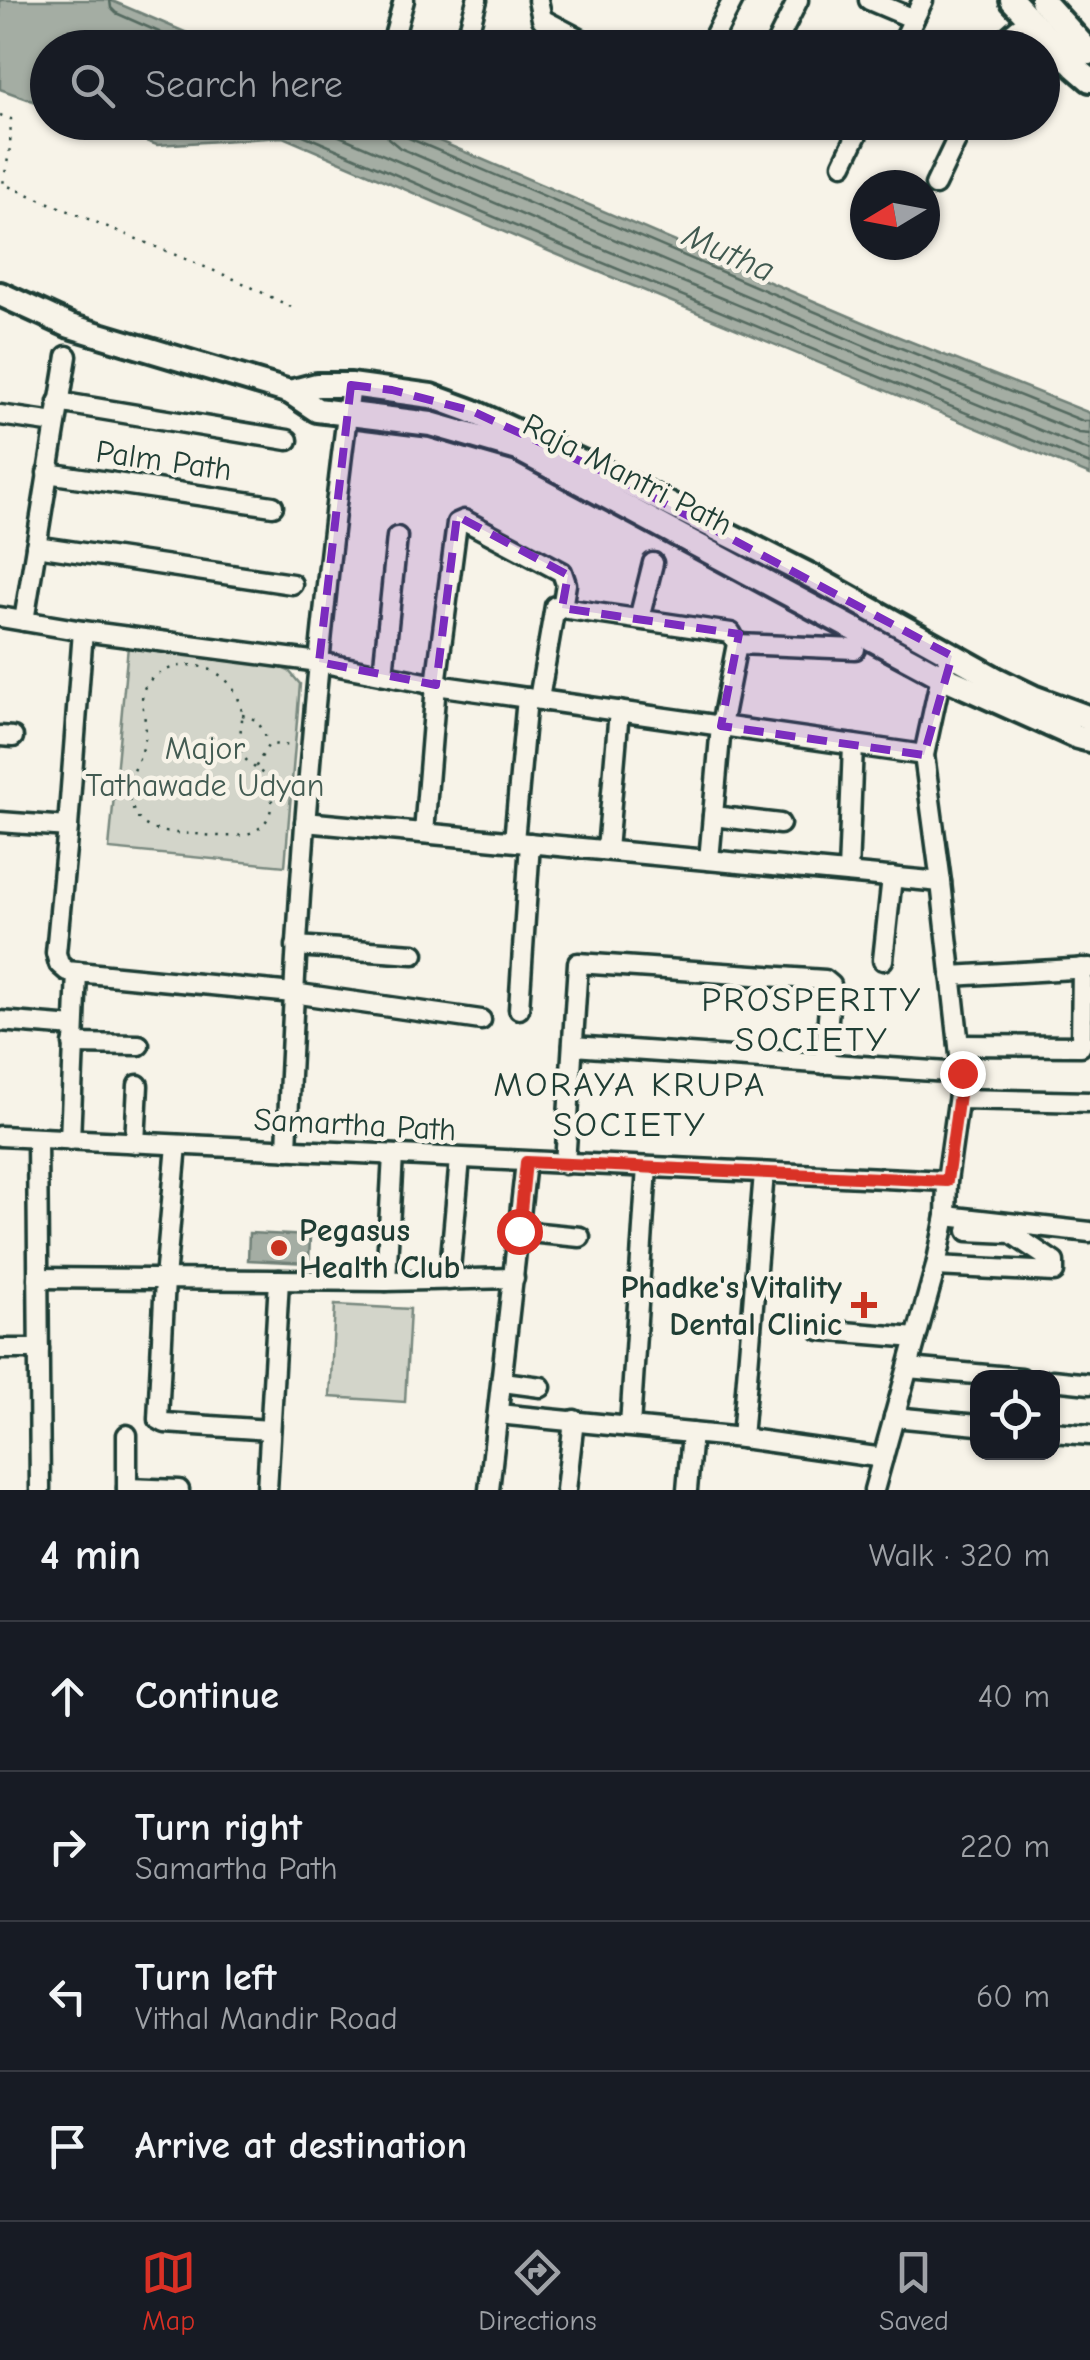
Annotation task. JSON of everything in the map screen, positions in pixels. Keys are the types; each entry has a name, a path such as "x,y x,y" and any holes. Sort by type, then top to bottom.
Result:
{"main road":[{"path":"992,0 1024,10 1055,30"},
{"path":"1024,10 1042,30"},
{"path":"1060,33 1090,53"},
{"path":"1060,50 1090,80"},
{"path":"1060,72 1090,100"},
{"name":"Raja Mantri Path","path":"0,294 70,326 290,392 316,410 431,424 518,449 946,666 992,701 1090,740"},
{"path":"290,392 317,385 351,385 431,396 472,411 815,578 946,666 998,680 1090,718"}],"street":[{"path":"395,30 404,0"},
{"path":"469,30 477,0"},
{"path":"538,0 542,19 563,30"},
{"path":"717,30 733,0"},
{"path":"785,30 798,0"},
{"path":"869,0 914,19"},
{"path":"909,30 923,0"},
{"path":"843,164 854,140"},
{"path":"940,174 956,140"},
{"path":"24,621 68,356"},
{"path":"287,1150 305,822 351,385"},
{"path":"58,402 288,440"},
{"path":"0,415 55,423"},
{"name":"Palm Path","path":"47,473 273,506"},
{"path":"424,833 436,684 456,524 464,520 562,572 566,584 562,608"},
{"path":"383,674 397,537"},
{"path":"36,546 292,584"},
{"path":"639,619 653,562"},
{"path":"546,700 539,700 555,606 731,633 737,644 721,726 709,860"},
{"path":"0,617 924,755"},
{"path":"83,632 56,953 59,964 67,971 293,993 481,1020"},
{"path":"737,644 855,649"},
{"path":"874,1490 936,1266 946,1216 962,1073 924,755 946,666"},
{"path":"518,1009 527,698"},
{"path":"607,850 619,711"},
{"path":"848,873 853,745"},
{"path":"713,816 780,824"},
{"path":"0,822 68,828"},
{"path":"305,822 941,882"},
{"path":"883,960 892,877"},
{"path":"296,946 414,954"},
{"path":"565,1164 578,963 825,980 831,984 824,1064"},
{"path":"951,976 1086,968 1081,1046 959,1045"},
{"path":"70,1140 77,972"},
{"path":"0,1021 139,1045"},
{"path":"573,1046 962,1073"},
{"path":"135,1143 138,1085"},
{"path":"959,1099 1090,1102"},
{"name":"Samartha Path","path":"0,1136 947,1181"},
{"path":"37,1138 40,1490"},
{"path":"177,1145 158,1419 165,1423 270,1430"},
{"path":"386,1281 393,1155"},
{"path":"449,1280 460,1158"},
{"path":"489,1490 526,1162"},
{"path":"630,1426 647,1168"},
{"path":"742,1438 764,1173"},
{"path":"946,1216 1090,1232"},
{"path":"936,1266 1054,1272 1054,1262 1011,1233 968,1230"},
{"path":"519,1231 580,1237"},
{"path":"38,1278 514,1278"},
{"path":"267,1490 278,1280"},
{"path":"820,1330 916,1338"},
{"path":"0,1349 39,1348"},
{"path":"908,1368 970,1373"},
{"path":"1060,1381 1090,1384"},
{"path":"503,1382 542,1388"},
{"path":"498,1414 692,1432 883,1458"},
{"path":"894,1417 970,1423"},
{"path":"566,1490 574,1420"},
{"path":"687,1490 692,1432"},
{"path":"1060,1433 1090,1435"},
{"path":"128,1436 127,1489 180,1490"}],"path":[{"path":"0,115 10,119 12,133 2,186 239,280 291,307"},
{"path":"178,667 210,668 224,677 233,687 242,715 242,756 255,768 265,774 270,784 270,815 263,825 238,838 157,831 146,825 132,808 129,796 130,781 146,741 140,701 144,688 154,678 178,667"},
{"path":"242,715 253,717 269,744"},
{"path":"269,744 312,748"},
{"path":"255,768 269,744"}],"highlighted area":[{"path":"351,385 392,390 472,411 615,477 952,656 924,755 721,726 739,634 562,608 568,575 457,516 436,685 319,662"}],"green space":[{"name":"Major Tathawade Udyan","path":"128,646 269,663 289,671 300,684 285,866 109,849"},
{"path":"335,1305 410,1309 405,1402 330,1397"}],"water":[{"path":"0,0 110,0 180,30 30,30 30,100 0,89"},
{"path":"143,140 236,140 157,145"},
{"path":"290,140 437,140 889,333 1090,413 1090,475"},
{"name":"Pegasus Health Club","path":"249,1233 310,1236 309,1263 248,1260"}],"place":[{"name":"Pegasus Health Club","path":"279,1248"},
{"name":"Phadke's Vitality Dental Clinic","path":"864,1305"}],"district":[{"name":"PROSPERITY SOCIETY","path":"812,1019"},
{"name":"MORAYA KRUPA SOCIETY","path":"630,1104"}],"route":[{"path":"519,1231 526,1162 947,1181 962,1073"}],"water label":[{"name":"Mutha","path":"729,252"}]}
